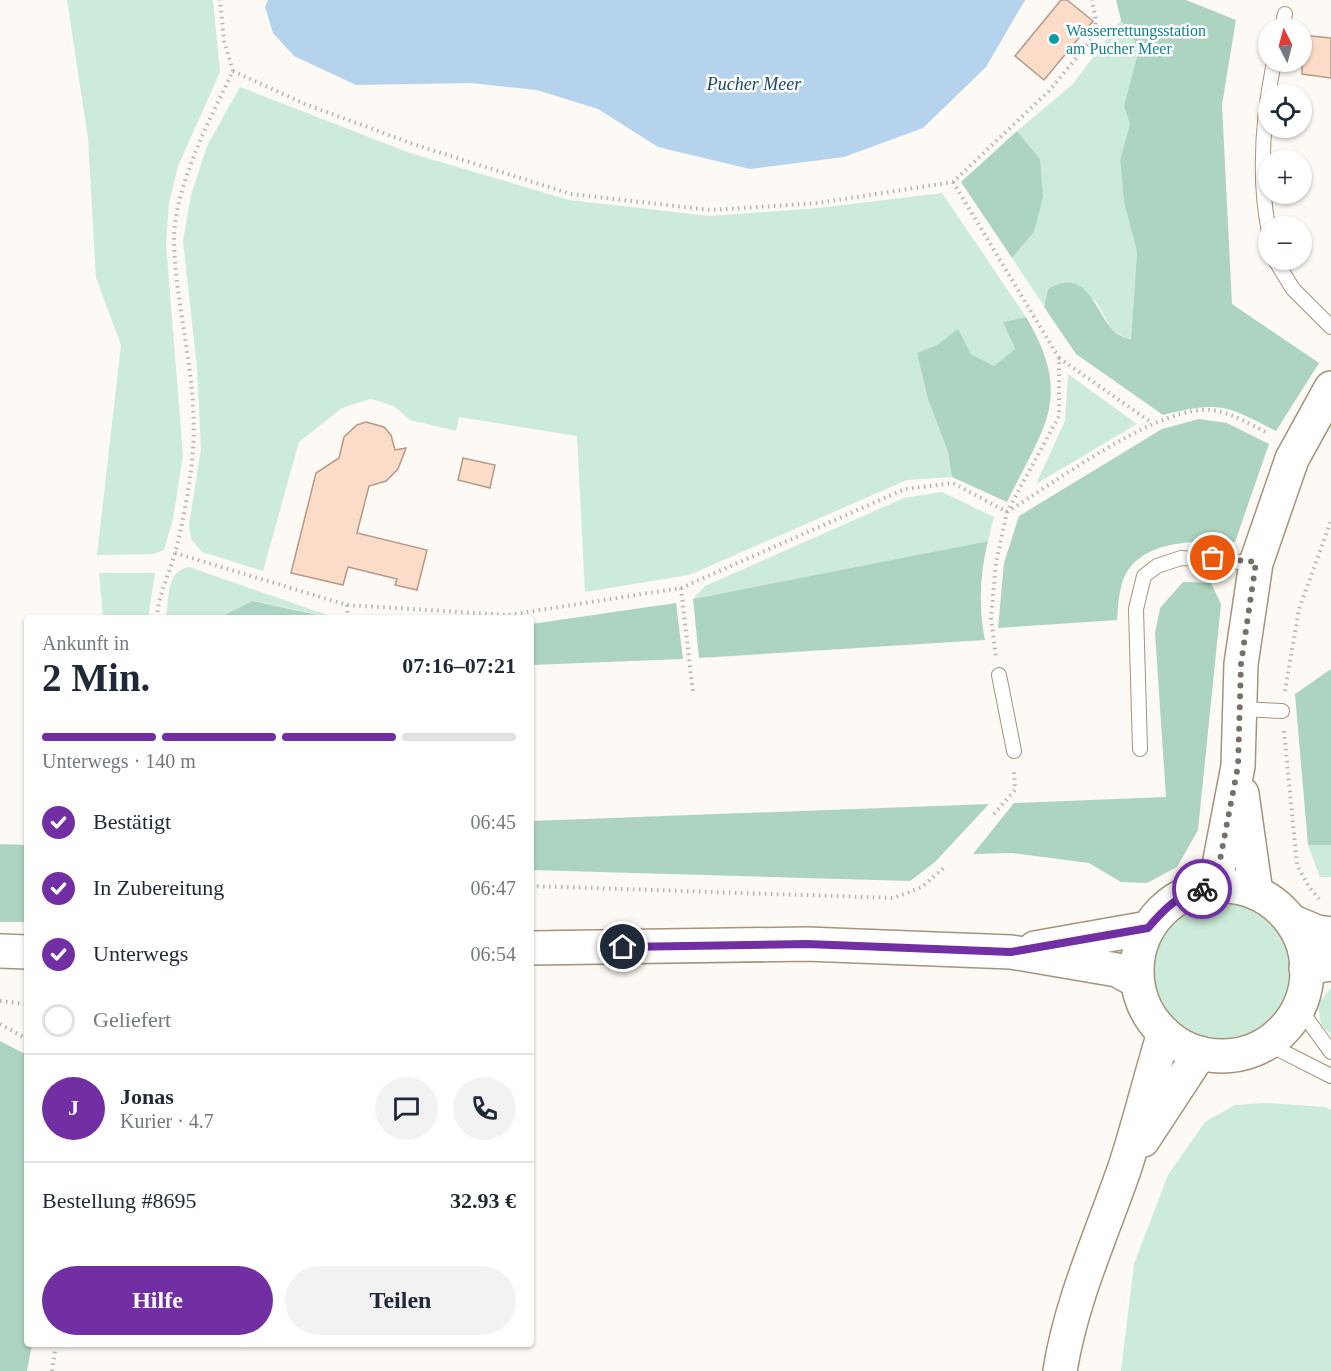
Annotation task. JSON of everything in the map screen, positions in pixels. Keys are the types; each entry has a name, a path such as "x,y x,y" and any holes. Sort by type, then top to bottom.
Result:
{"main road":[{"path":"1215,886 1238,766 1241,664 1256,562 1292,459 1331,388"},
{"path":"1238,766 1256,893"},
{"path":"1215,886 1236,887 1256,893 1269,900 1291,921 1304,948 1319,966 1304,993 1299,1008 1285,1028 1266,1043 1245,1053 1222,1056 1200,1053 1174,1041 1150,1017 1141,998 1137,981 1139,952 1148,928 1165,908 1188,893 1215,886"},
{"path":"1291,921 1317,932 1331,934"},
{"path":"1011,952 1148,928"},
{"path":"534,948 807,944 1011,952 1117,970 1137,981"},
{"path":"0,951 24,952"},
{"path":"1060,1371 1064,1345 1091,1257 1124,1170 1164,1033"},
{"path":"1124,1170 1200,1053"}],"lane":[{"path":"1284,18 1285,14"},
{"path":"1266,216 1263,204 1266,101 1272,72"},
{"path":"1281,270 1293,290 1331,327"},
{"path":"1140,749 1136,609 1144,576 1157,566 1181,558 1256,562"},
{"path":"999,675 1014,751"},
{"path":"1240,709 1282,711"},
{"path":"1299,1008 1331,1052"},
{"path":"1266,1043 1331,1076"}],"path":[{"path":"157,615 158,604 175,553 193,450 192,392 174,244 182,194 188,175 198,146 233,71 224,41 220,0"},
{"path":"233,71 305,104 416,145 571,194 711,210 818,203 953,182 1048,91 1093,38 1096,20 1092,0"},
{"path":"953,182 1059,358 1152,423"},
{"path":"999,675 991,618 996,563 1007,513 1059,417 1059,358"},
{"path":"1007,513 1152,423 1202,410 1231,414 1266,432"},
{"path":"514,615 681,588 905,489 953,483 1007,513"},
{"path":"175,553 347,605 493,615"},
{"path":"681,588 693,693"},
{"path":"347,605 348,615"},
{"path":"994,814 1015,790 1014,751"},
{"path":"534,886 894,898 922,887 946,866"},
{"path":"0,1001 24,1004"},
{"path":"0,1024 24,1037"},
{"path":"52,1371 56,1347"}],"green space":[{"path":"67,0 213,0 220,72 178,166 169,203 166,244 183,455 173,519 164,550 154,554 97,555 121,345 96,278 88,138"},
{"path":"1116,0 1186,0 1236,20 1222,105 1232,304 1319,363 1276,431 1222,408 1197,408 1163,415 1076,354 1044,307 1048,289 1061,283 1079,286 1087,292 1113,330 1120,336 1131,340 1137,252 1124,202 1120,160 1130,124 1124,106 1139,49 1121,20"},
{"path":"1121,20 1139,49 1124,106 1130,124 1120,160 1124,202 1137,252 1131,341 1112,330 1095,300 1048,288 1044,306 1012,258 1034,232 1040,159 1017,131 1072,85"},
{"path":"240,87 410,153 569,200 709,216 819,208 942,193 1026,317 1003,322 1015,349 994,366 971,354 958,330 937,345 917,353 928,399 948,452 952,477 907,480 689,575 585,592 577,436 459,417 456,431 410,420 394,406 371,399 342,408 299,442 263,571 202,552 191,539 189,525 201,449 197,368 183,241 191,195 207,146"},
{"path":"1017,131 1040,159 1043,197 1034,232 1012,258 961,182"},
{"path":"1026,317 1040,345 1048,369 1051,391 1042,431 1007,502 952,477 948,452 928,399 917,353 937,345 958,329 971,354 994,366 1015,349 1003,322"},
{"path":"1068,374 1137,424 1036,484 1065,421"},
{"path":"1199,419 1227,423 1269,444 1235,542 1185,543 1168,546 1152,551 1138,560 1127,572 1121,588 1117,620 998,628 1004,563 1019,516 1162,429"},
{"path":"942,492 994,517 988,541 693,599 705,586 904,498"},
{"path":"988,541 981,590 981,615 985,640 699,658 693,599"},
{"path":"189,567 327,615 254,601 224,615 166,615 172,580 182,570"},
{"path":"99,573 155,573 148,615 103,615"},
{"path":"1183,582 1211,583 1221,604 1198,830 1177,867 1147,883 1121,882 1089,863 1013,853 973,854 1014,803 1166,797 1155,633 1160,608"},
{"path":"253,601 318,615 224,615"},
{"path":"676,603 683,659 534,665 534,624"},
{"path":"1331,669 1331,845 1308,845 1295,694"},
{"path":"989,804 935,862 910,881 534,870 534,821"},
{"path":"0,844 24,845 24,922 0,922"},
{"path":"1308,845 1331,845 1331,877 1320,877"},
{"path":"1222,901 1249,906 1271,922 1287,944 1292,971 1287,998 1271,1020 1249,1036 1222,1041 1195,1036 1173,1020 1157,998 1152,971 1157,944 1173,922 1195,906"},
{"path":"1331,988 1331,1034 1321,1025 1318,1004"},
{"path":"0,1041 24,1053 24,1347 31,1347 27,1371 0,1371"},
{"path":"1266,1103 1325,1107 1331,1110 1331,1371 1121,1371 1134,1264 1168,1175 1205,1122 1235,1105"}],"water":[{"name":"Pucher Meer","path":"268,0 1025,0 986,67 923,128 844,157 750,169 658,147 598,109 537,90 471,83 356,85 294,56 273,33 265,7"}],"building":[{"name":"Wasserrettungsstation am Pucher Meer","path":"1061,0 1067,0 1093,21 1044,80 1015,56"},
{"path":"1312,36 1331,38 1331,78 1302,74 1302,72 1312,72"},
{"path":"366,422 384,427 391,435 395,450 406,448 398,469 386,481 369,486 357,533 427,550 417,590 395,585 397,579 348,567 343,585 291,573 316,473 339,458 344,437 357,425"},
{"path":"463,458 495,465 490,488 458,480"}],"way so far":[{"path":"1202,889 1215,886 1238,766 1241,664 1256,562 1213,558"}],"place":[{"name":"Wasserrettungsstation am Pucher Meer","path":"1054,39"}],"route":[{"path":"623,947 807,944 1011,952 1148,928 1165,908 1188,893 1202,889"}]}
